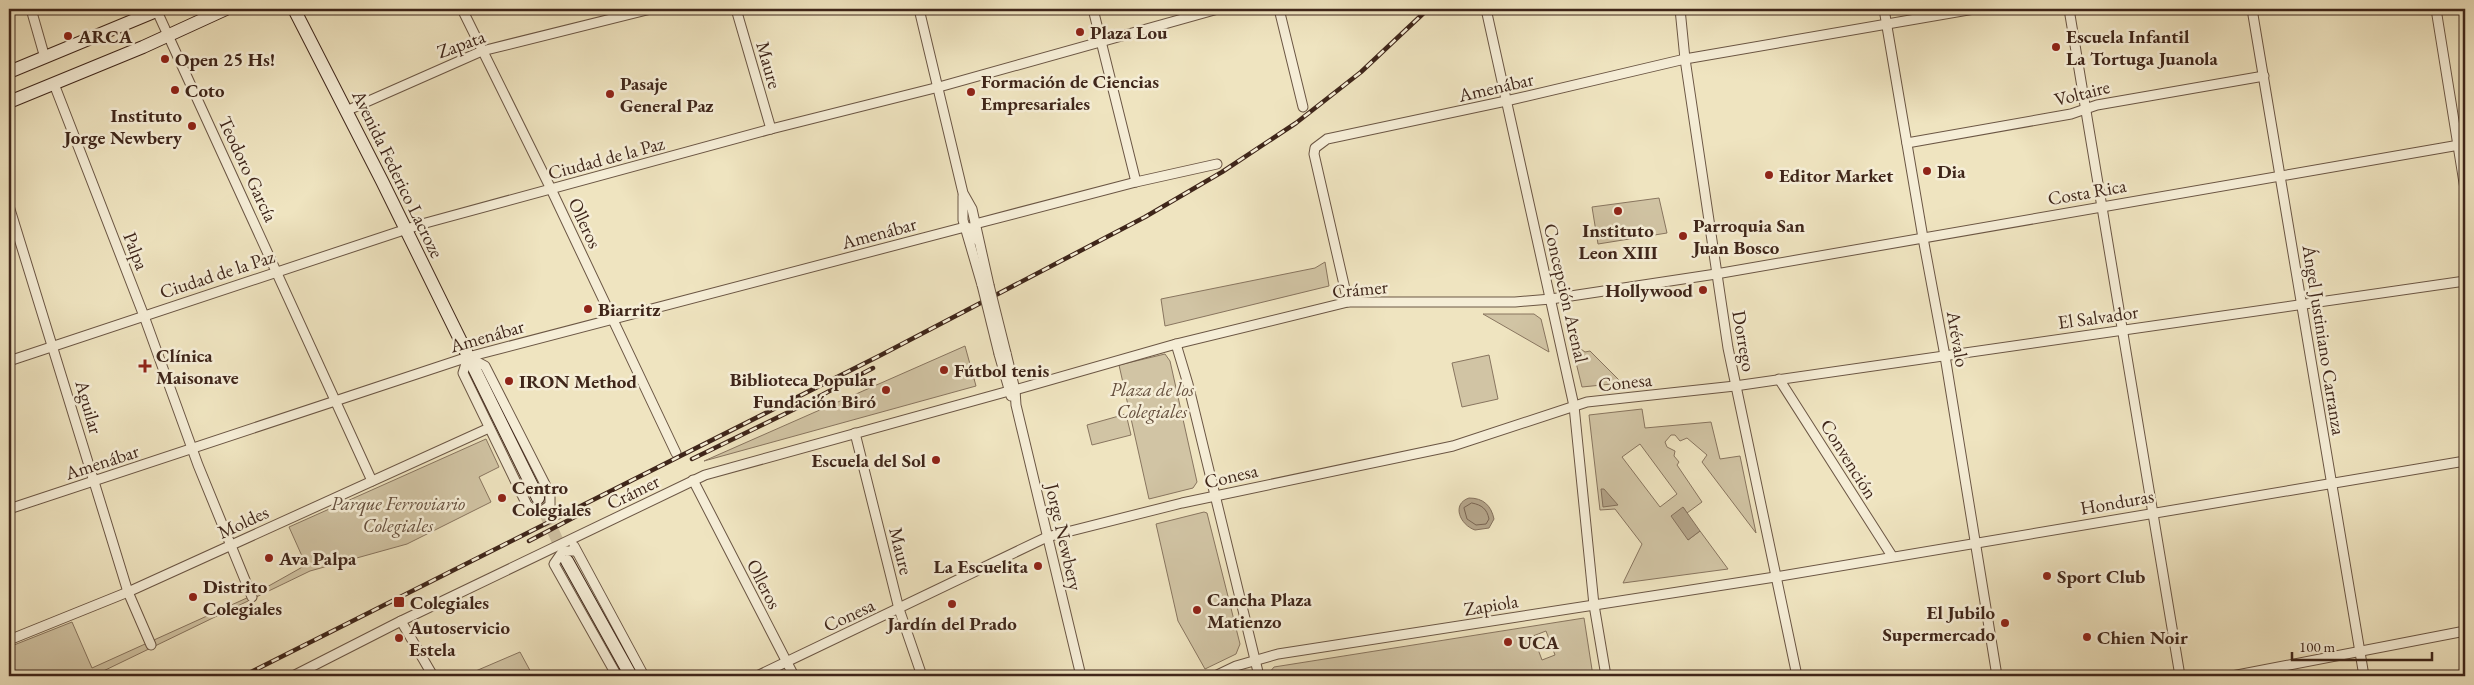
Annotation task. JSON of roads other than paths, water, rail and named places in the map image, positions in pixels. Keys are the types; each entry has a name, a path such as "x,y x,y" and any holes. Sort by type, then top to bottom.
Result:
{"main road":[{"path":"9,72 158,9"},
{"path":"9,102 226,9"},
{"name":"Avenida Federico Lacroze","path":"294,9 538,498"},
{"path":"571,556 631,676"}],"street":[{"path":"31,9 45,58"},
{"name":"Teodoro García","path":"158,9 372,480"},
{"name":"Olleros","path":"462,9 551,189 676,453"},
{"name":"Zapata","path":"346,111 482,51 646,9"},
{"name":"Maure","path":"736,9 771,129"},
{"path":"919,9 963,193 963,220 985,285"},
{"path":"1093,9 1136,182"},
{"name":"Ciudad de la Paz","path":"9,361 404,230 771,129 939,87 1218,9"},
{"path":"1279,9 1303,107"},
{"name":"Concepción Arenal","path":"1486,9 1574,406 1594,605 1606,676"},
{"name":"Dorrego","path":"1680,9 1685,59 1716,274 1735,386 1797,676"},
{"name":"Arévalo","path":"1884,9 1922,238 1945,356 1974,544 1997,676"},
{"name":"Amenábar","path":"1348,302 1315,161 1315,148 1327,139 1506,101 1685,59 1974,9"},
{"path":"2069,9 2180,676"},
{"name":"Ángel Justiniano Carranza","path":"2252,9 2364,676"},
{"path":"2436,9 2461,144 2465,189"},
{"name":"Voltaire","path":"1907,143 2071,114 2097,104 2264,76"},
{"name":"Palpa","path":"54,84 144,316 229,546 252,597"},
{"name":"Costa Rica","path":"1716,274 2461,144"},
{"path":"975,224 1136,182 1217,164"},
{"path":"963,193 972,209 985,285"},
{"name":"Aguilar","path":"9,206 54,346 128,592 151,644"},
{"path":"965,227 970,228 977,240"},
{"name":"Amenábar","path":"9,509 94,483 468,357 965,227"},
{"name":"Crámer","path":"293,676 401,621 705,475 1176,344 1348,302 1515,302 1551,299 1716,274"},
{"name":"El Salvador","path":"1735,386 2465,281"},
{"name":"Jorge Newbery","path":"985,285 1016,404 1081,676"},
{"path":"1176,344 1188,384 1259,676"},
{"name":"Avenida Federico Lacroze","path":"468,357 485,366 546,485 551,500 545,509 536,512 527,506 463,373 468,357"},
{"name":"Convención","path":"1779,379 1892,556"},
{"name":"Conesa","path":"757,676 1047,537 1214,496 1453,446 1587,402 1735,386"},
{"name":"Moldes","path":"9,640 128,592 488,428"},
{"name":"Maure","path":"854,433 899,609 922,676"},
{"name":"Honduras","path":"1775,577 2152,512 2465,461"},
{"name":"Olleros","path":"693,480 794,676"},
{"path":"571,556 574,538"},
{"path":"617,676 554,564 563,551 571,556 644,676"},
{"name":"Zapiola","path":"1215,676 1254,660 1278,654 1775,577"},
{"path":"401,621 433,676"},
{"path":"2232,676 2465,631"}],"water":[{"path":"1601,489 1604,489 1618,505 1603,507"},
{"path":"1469,498 1478,499 1486,503 1491,510 1494,519 1489,528 1475,530 1465,524 1459,509 1463,501"},
{"path":"1683,507 1700,531 1688,540 1671,516"}],"tunnel":[{"path":"538,498 565,557"}],"railway":[{"path":"243,676 881,355 1145,217 1222,172 1296,123 1361,72 1428,9"},
{"path":"692,459 801,406 873,368"},
{"path":"529,541 586,511"}],"place":[{"name":"Plaza Lou","path":"1080,32"},
{"name":"ARCA","path":"68,36"},
{"name":"Escuela Infantil La Tortuga Juanola","path":"2056,47"},
{"name":"Open 25 Hs!","path":"165,59"},
{"name":"Coto","path":"175,90"},
{"name":"Formación de Ciencias Empresariales","path":"971,92"},
{"name":"Pasaje General Paz","path":"610,94"},
{"name":"Instituto Jorge Newbery","path":"192,126"},
{"name":"Dia","path":"1927,171"},
{"name":"Editor Market","path":"1769,175"},
{"name":"Instituto Leon XIII","path":"1618,211"},
{"name":"Parroquia San Juan Bosco","path":"1683,236"},
{"name":"Hollywood","path":"1703,290"},
{"name":"Biarritz","path":"588,309"},
{"name":"Clínica Maisonave","path":"145,366"},
{"name":"Fútbol tenis","path":"944,370"},
{"name":"IRON Method","path":"509,381"},
{"name":"Biblioteca Popular Fundación Biró","path":"886,390"},
{"name":"Escuela del Sol","path":"936,460"},
{"name":"Centro Colegiales","path":"502,498"},
{"name":"Ava Palpa","path":"269,558"},
{"name":"La Escuelita","path":"1038,566"},
{"name":"Sport Club","path":"2047,576"},
{"name":"Distrito Colegiales","path":"193,597"},
{"name":"Colegiales","path":"399,602"},
{"name":"Jardín del Prado","path":"952,604"},
{"name":"Cancha Plaza Matienzo","path":"1197,610"},
{"name":"El Jubilo Supermercado","path":"2005,623"},
{"name":"Chien Noir","path":"2087,637"},
{"name":"Autoservicio Estela","path":"399,638"},
{"name":"UCA","path":"1508,642"}],"park label":[{"name":"Plaza de los Colegiales","path":"1152,400"},
{"name":"Parque Ferroviario Colegiales","path":"398,514"}]}
